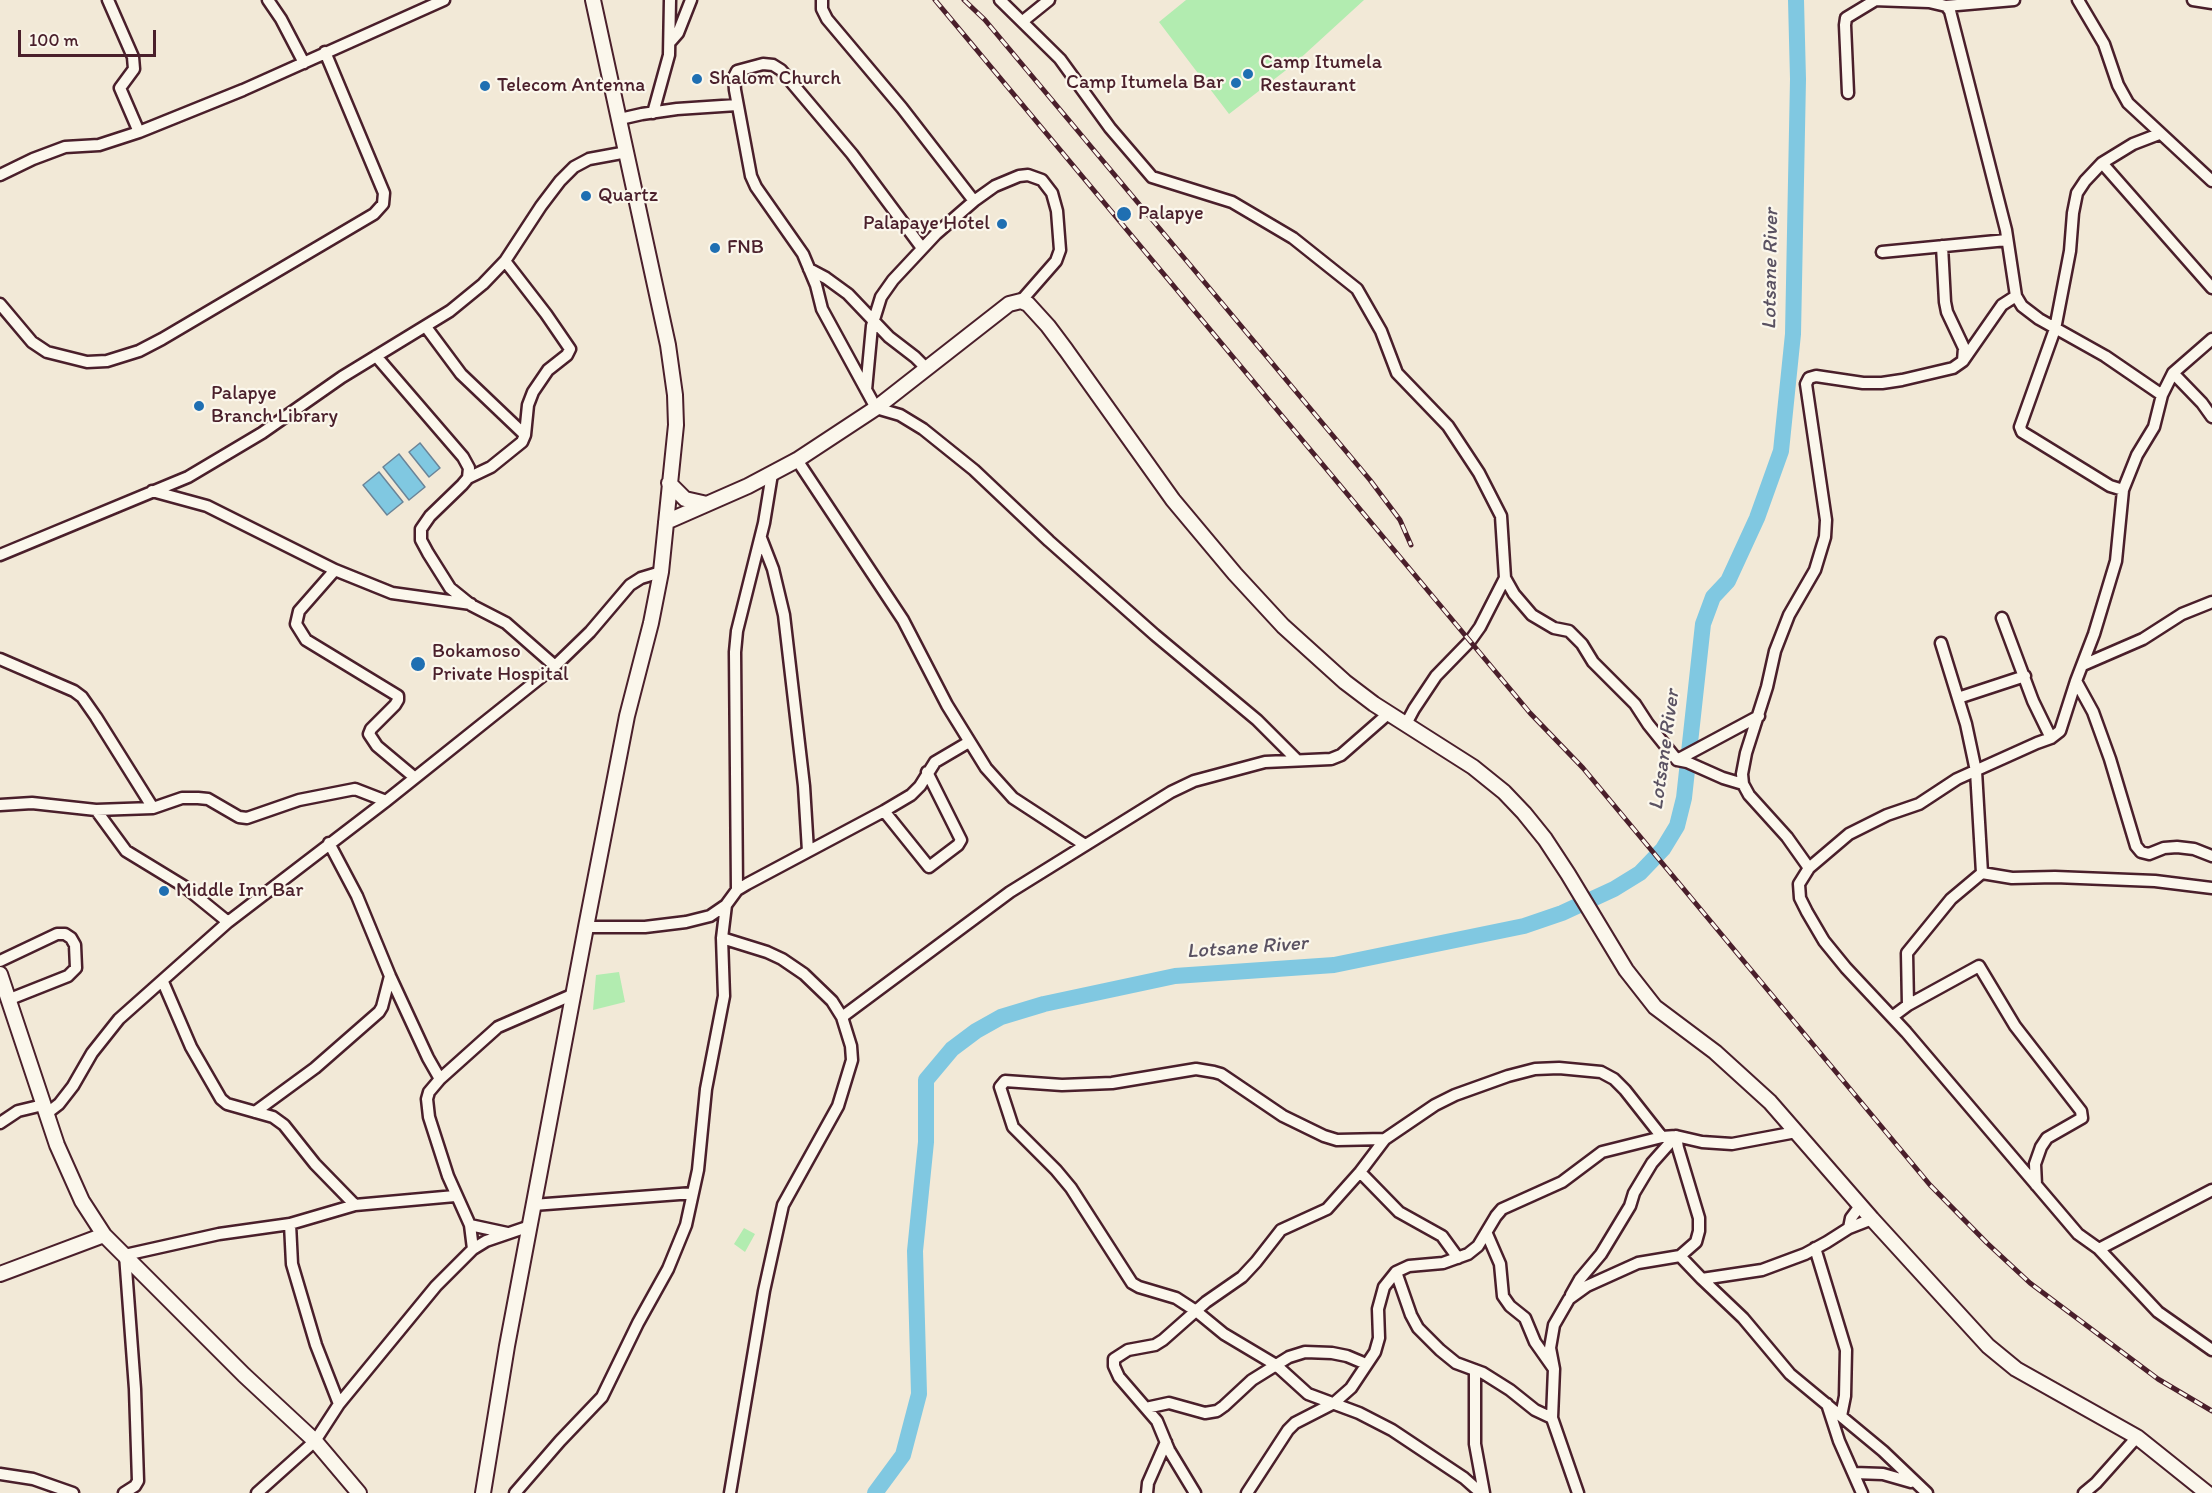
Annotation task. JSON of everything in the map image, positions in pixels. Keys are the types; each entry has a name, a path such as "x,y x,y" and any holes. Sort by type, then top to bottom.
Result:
{"street":[{"path":"108,0 134,57 134,69 120,88 139,132"},
{"path":"268,0 281,19 304,63"},
{"path":"0,175 65,147 99,145 139,132 304,63 444,0"},
{"path":"483,1493 507,1346 586,927 627,716 651,623 661,572 676,425 675,395 668,345 621,119 593,0"},
{"path":"653,113 671,41 670,0"},
{"path":"671,41 678,33 691,0"},
{"path":"822,0 822,9 827,19 902,108 974,201"},
{"path":"1000,0 1060,59 1098,113 1152,177 1232,202 1293,238 1357,289 1381,331 1397,373 1448,426 1479,473 1501,516 1504,578 1480,627 1470,641 1436,676 1406,724"},
{"path":"1023,21 1049,0"},
{"path":"1848,93 1846,18 1873,0 1910,0 1946,6 2014,0"},
{"path":"2078,0 2104,44 2122,96 2159,134 2212,181"},
{"path":"2193,0 2212,3"},
{"path":"1946,6 1952,20 2007,240 2016,296 2028,311 2055,329 2105,356 2162,396"},
{"path":"0,304 32,342 46,352 87,362 107,361 139,351 162,339 374,214 383,204 384,193 325,52"},
{"path":"922,248 852,154 781,70 773,65 763,64 737,71 734,77 737,105 751,176 803,255 816,285 822,309 876,408 900,415 923,429 974,470 1049,542 1257,720 1297,760"},
{"path":"621,119 706,106 737,105"},
{"path":"2122,490 2110,486 2022,432 2022,422 2055,329 2070,251 2077,193 2102,164 2133,144 2159,134"},
{"path":"0,555 188,477 262,433 376,356 450,311 483,284 505,261 560,181 574,167 589,159 627,152"},
{"path":"2102,164 2212,288"},
{"path":"666,522 772,474 797,460 876,408 992,316 1009,304 1021,301 1056,261 1060,250 1058,212 1052,193 1041,180 1028,175 1018,176 995,186 936,234 893,280 881,297 874,320 866,390"},
{"path":"1882,252 2007,240"},
{"path":"1942,246 1945,302 1947,312 1964,348 1963,361"},
{"path":"505,261 570,349 567,355 548,370 533,392 528,405 525,435 522,442 491,467 468,478 430,516 421,529 421,540 450,588 471,604 506,623 555,666"},
{"path":"809,268 848,294 889,337 915,357 926,369"},
{"path":"1809,868 1787,837 1754,801 1743,784 1742,774 1775,651 1790,615 1815,570 1825,537 1824,509 1806,384 1809,378 1816,376 1863,383 1882,383 1953,368 1963,361 2002,305 2016,296"},
{"path":"1021,301 1028,304 1048,326 1173,500 1235,574 1283,626 1332,671 1389,713 1473,767 1504,792 1545,839 1569,874 1626,970 1655,1006 1716,1052 1746,1079 1988,1346 2016,1369 2137,1437 2207,1493"},
{"path":"426,327 466,380 525,435"},
{"path":"2212,339 2173,373 2162,396 2154,427 2137,455 2122,490 2116,561 2094,634 2060,730 2050,738 1957,779 1919,804 1887,815 1850,834 1809,868 1799,884 1800,898 1824,941 2078,1234 2099,1250 2157,1312 2212,1350"},
{"path":"376,356 463,457 469,468 468,478"},
{"path":"2173,373 2202,403 2212,417"},
{"path":"797,460 903,620 969,742 986,768 1013,798 1085,845"},
{"path":"737,890 735,652 737,631 761,538 772,474"},
{"path":"669,483 685,499 708,504"},
{"path":"152,491 207,506 335,570 392,594 471,604"},
{"path":"761,538 773,569 784,615 804,786 808,850"},
{"path":"335,570 299,611 296,624 306,640 398,696 395,705 371,729 369,734 377,746 414,777"},
{"path":"0,1123 18,1111 45,1109 59,1104 73,1086 92,1053 119,1019 228,922 386,801 555,666 590,632 630,585 641,578 661,572"},
{"path":"1504,578 1532,615 1554,628 1569,631 1582,644 1593,662 1635,704 1677,760 1743,784"},
{"path":"2083,664 2143,639 2182,614 2212,603"},
{"path":"2002,618 2050,738"},
{"path":"1941,643 1966,723 1976,771 1982,873"},
{"path":"0,659 74,691 82,697 153,808"},
{"path":"1958,698 2025,676"},
{"path":"2076,681 2093,712 2136,846 2141,852 2149,854 2164,848 2177,847 2194,849 2212,856"},
{"path":"842,1017 1010,892 1170,792 1194,781 1265,762 1331,759 1341,755 1389,713"},
{"path":"1677,760 1759,716"},
{"path":"586,927 623,928 686,922 710,916 726,905 737,890 808,850 884,812 911,795 920,786 935,762 969,742"},
{"path":"884,812 929,867 958,845 961,840 927,772"},
{"path":"0,805 32,803 96,810 153,808 182,798 208,799 240,817 247,818 299,800 355,789 386,801"},
{"path":"96,810 126,851 185,887 228,922"},
{"path":"329,843 357,896 390,976 440,1079"},
{"path":"1982,873 2012,878 2055,877 2155,881 2212,888"},
{"path":"1908,1005 1907,953 1952,899 1982,873"},
{"path":"515,1493 606,1390 638,1323 668,1269 686,1225 701,1141 706,1089 724,996 722,938 726,905"},
{"path":"0,961 57,934 65,934 75,945 76,968 68,976 10,999"},
{"path":"722,938 782,959 804,974 832,1000 842,1017 851,1046 852,1060 838,1106 783,1205 764,1291 730,1493"},
{"path":"1892,1017 1908,1005 1979,966 2015,1026 2081,1111 2082,1118 2047,1138 2041,1147 2035,1164 2036,1185"},
{"path":"0,974 45,1109 72,1181 82,1202 104,1235 244,1375 315,1441 359,1493"},
{"path":"255,1112 315,1068 379,1012 390,976"},
{"path":"163,982 191,1047 214,1090 227,1104 273,1117 284,1125 315,1164 355,1205"},
{"path":"473,1249 470,1225 455,1196 429,1117 427,1099 429,1092 440,1079 498,1027 574,994"},
{"path":"1195,1493 1179,1468 1157,1421 1119,1377 1114,1366 1114,1359 1128,1350 1155,1345 1242,1277 1277,1233 1327,1209 1360,1172 1384,1139 1455,1095 1535,1069 1559,1068 1600,1072 1614,1079 1662,1137"},
{"path":"1384,1139 1337,1140 1324,1136 1283,1116 1214,1071 1196,1069 1112,1083 1062,1085 1005,1081 1000,1087 1013,1128 1071,1188 1132,1283 1176,1298 1224,1334 1276,1365 1303,1390 1392,1430 1464,1478 1482,1493"},
{"path":"1247,1493 1288,1430 1295,1423 1334,1403 1351,1388 1375,1352 1379,1338 1378,1309 1383,1287 1396,1272 1409,1266 1443,1263 1458,1258 1478,1246 1502,1209 1562,1182 1602,1152 1662,1137 1676,1136 1702,1142 1732,1144 1796,1132"},
{"path":"1569,1299 1587,1286 1638,1263 1680,1256 1696,1242 1699,1224 1676,1136"},
{"path":"1578,1493 1552,1418 1554,1369 1550,1348 1554,1325 1580,1279 1601,1254 1630,1206 1634,1193 1652,1163 1676,1136"},
{"path":"1360,1172 1399,1212 1442,1236 1458,1258"},
{"path":"2099,1250 2212,1190"},
{"path":"533,1205 693,1193"},
{"path":"125,1255 227,1233 290,1224 355,1205 455,1196"},
{"path":"1849,1228 1851,1218 1860,1206"},
{"path":"1701,1279 1755,1272 1815,1248 1849,1228 1872,1219"},
{"path":"290,1224 292,1264 316,1345 339,1404"},
{"path":"470,1225 508,1233"},
{"path":"256,1493 315,1441 339,1404 436,1286 473,1249 486,1241 530,1226"},
{"path":"1487,1234 1500,1264 1503,1296 1510,1306 1525,1318 1535,1342 1554,1369"},
{"path":"0,1274 104,1235"},
{"path":"1815,1248 1846,1350 1842,1416"},
{"path":"124,1493 136,1489 138,1481 135,1389 125,1255"},
{"path":"1680,1256 1743,1318 1791,1374 1883,1451 1927,1493"},
{"path":"1396,1272 1411,1314 1419,1328 1447,1357 1510,1390 1535,1410 1552,1418"},
{"path":"1146,1408 1169,1403 1205,1413 1217,1411 1252,1380 1289,1357 1305,1352 1320,1351 1347,1356 1366,1364"},
{"path":"1475,1371 1475,1444 1482,1493"},
{"path":"1827,1403 1839,1441 1862,1493"},
{"path":"2084,1493 2096,1483 2137,1437"},
{"path":"1147,1493 1148,1483 1166,1442"},
{"path":"1854,1473 1883,1474 1915,1482"},
{"path":"0,1474 33,1479 73,1493"}],"green space":[{"path":"1186,0 1364,0 1294,64 1229,114 1159,22"},
{"path":"619,972 625,1002 593,1010 596,975"},
{"path":"744,1228 755,1234 745,1252 734,1244"}],"water":[{"path":"420,443 440,468 429,477 409,452"},
{"path":"399,454 425,487 409,500 383,467"},
{"path":"379,472 403,502 387,515 363,485"}],"waterway":[{"name":"Lotsane River","path":"875,1493 903,1455 919,1394 915,1251 926,1142 926,1080 952,1049 976,1031 1001,1017 1044,1004 1175,976 1334,965 1524,926 1562,913 1614,889 1640,873 1663,849 1677,826 1684,798 1703,624 1713,597 1728,581 1757,518 1781,451 1793,334 1798,79 1796,0"}],"railway":[{"path":"935,0 1530,713 1583,768 1930,1185 2030,1283 2158,1379 2212,1411"},
{"path":"964,0 985,20 1370,480 1400,520 1411,545"}],"place":[{"name":"Camp Itumela Restaurant","path":"1248,74"},
{"name":"Shalom Church","path":"697,79"},
{"name":"Camp Itumela Bar","path":"1236,83"},
{"name":"Telecom Antenna","path":"485,86"},
{"name":"Quartz","path":"586,196"},
{"name":"Palapye","path":"1124,214"},
{"name":"Palapaye Hotel","path":"1002,224"},
{"name":"FNB","path":"715,248"},
{"name":"Palapye Branch Library","path":"199,406"},
{"name":"Bokamoso Private Hospital","path":"418,664"},
{"name":"Middle Inn Bar","path":"164,891"}]}
